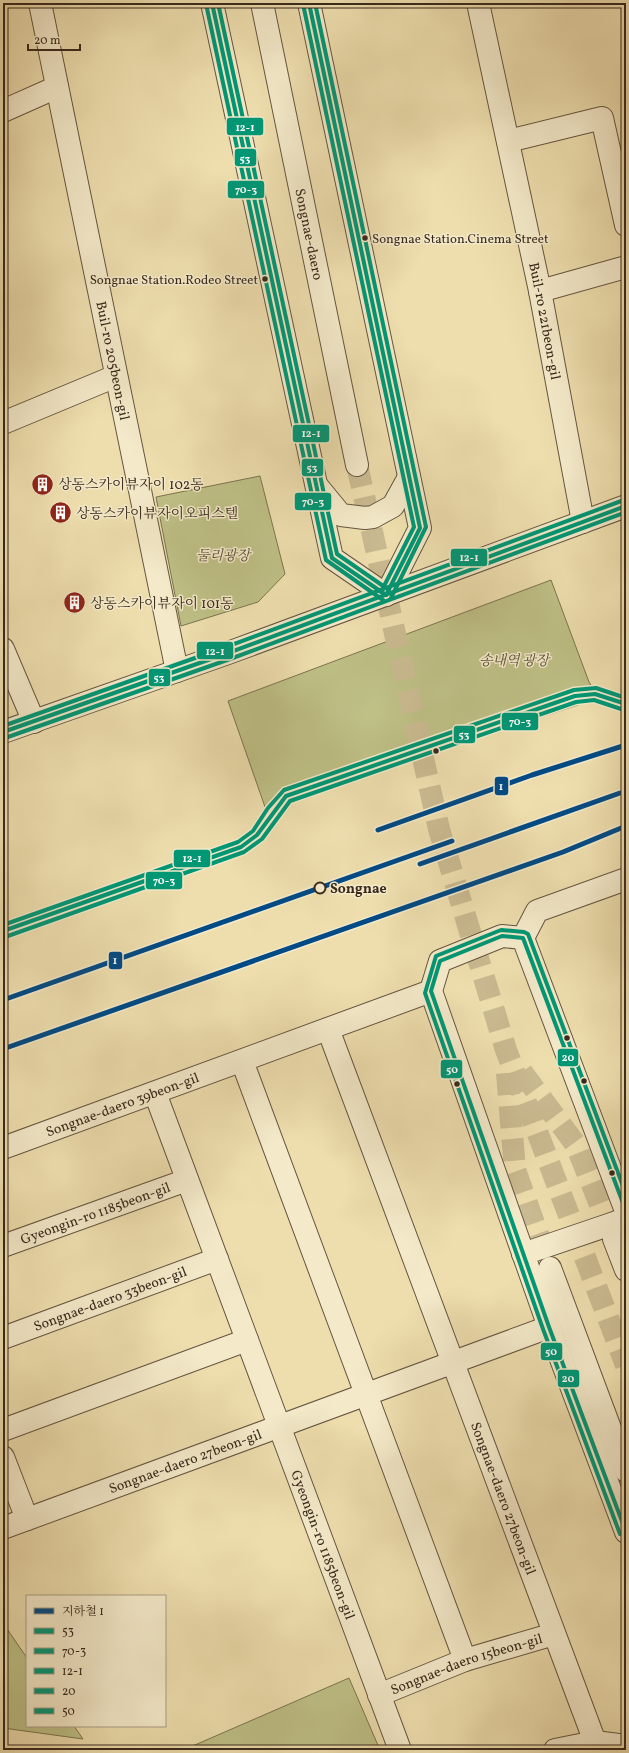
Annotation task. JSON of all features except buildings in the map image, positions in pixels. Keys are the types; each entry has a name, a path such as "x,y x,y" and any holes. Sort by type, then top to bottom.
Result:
{"street":[{"name":"Buil-ro 205beon-gil","path":"40,3 177,671"},
{"path":"212,3 332,558 386,595"},
{"name":"Songnae-daero","path":"262,3 357,465"},
{"path":"309,3 420,528 386,595"},
{"name":"Buil-ro 221beon-gil","path":"478,3 540,291 583,522"},
{"path":"3,111 57,87"},
{"path":"508,141 602,118 626,225"},
{"path":"540,291 626,267"},
{"path":"3,422 116,376"},
{"path":"316,485 341,515 365,518 373,517 393,506 409,477"},
{"path":"3,732 177,671 626,506"},
{"path":"3,649 34,722"},
{"path":"626,879 537,911 523,938 626,1211"},
{"path":"523,938 502,936 440,961 431,991 549,1327 626,1532"},
{"name":"Songnae-daero 39beon-gil","path":"3,1148 431,991"},
{"name":"Songnae-daero 27beon-gil","path":"328,1029 594,1742"},
{"path":"242,1061 465,1660"},
{"name":"Gyeongin-ro 1185beon-gil","path":"154,1092 400,1750"},
{"name":"Gyeongin-ro 1185beon-gil","path":"3,1246 187,1180"},
{"path":"523,1254 626,1219"},
{"path":"614,1239 626,1270"},
{"name":"Songnae-daero 33beon-gil","path":"3,1338 217,1259"},
{"path":"550,1268 626,1471"},
{"name":"Songnae-daero 27beon-gil","path":"3,1528 549,1327"},
{"path":"3,1430 247,1340"},
{"path":"3,1457 27,1519"},
{"name":"Songnae-daero 15beon-gil","path":"379,1694 465,1660 554,1634"},
{"path":"555,1750 594,1742 626,1746"}],"green space":[{"name":"둘리광장","path":"260,476 285,574 258,602 181,626 156,497"},
{"name":"송내역 광장","path":"551,580 589,682 599,698 265,807 228,701"},
{"path":"3,1623 26,1657 26,1727 75,1727 83,1739 3,1728"},
{"path":"349,1678 380,1750 190,1750 188,1748"}],"tunnel":[{"path":"357,465 439,829 506,1050 626,1365"},
{"path":"522,1072 576,1145 614,1239"},
{"path":"507,1073 515,1170 549,1265"}],"metro line":[{"name":"1","path":"378,830 532,775 626,745"},
{"name":"1","path":"420,864 620,793"},
{"name":"1","path":"3,1049 563,852 626,826"},
{"name":"1","path":"3,1000 452,841"}],"transit line":[{"name":"53","path":"212,3 332,558 386,595"},
{"name":"12-1","path":"218,3 337,554 389,590"},
{"name":"53","path":"309,3 420,528 386,595"},
{"name":"12-1","path":"315,3 426,527 391,598"},
{"name":"70-3","path":"206,4 326,560 383,600"},
{"name":"70-3","path":"303,4 414,527 381,592"},
{"name":"12-1","path":"3,726 226,647 624,500"},
{"name":"53","path":"3,732 228,653 626,506"},
{"name":"70-3","path":"5,738 230,659 626,512"},
{"name":"12-1","path":"3,925 238,842 253,831 268,808 284,790 574,690 596,688 626,698"},
{"name":"53","path":"3,931 241,847 257,835 286,796 575,696 595,694 626,704"},
{"name":"70-3","path":"5,937 244,852 262,839 290,801 576,702 594,700 624,710"},
{"name":"50","path":"620,1534 543,1329 425,993 436,956 501,930 524,932 528,934 626,1194"},
{"name":"20","path":"626,1211 523,938 502,936 440,961 431,991 549,1327 626,1532"}],"place":[{"name":"Songnae Station.Cinema Street","path":"365,238"},
{"name":"Songnae Station.Rodeo Street","path":"265,279"},
{"name":"상동스카이뷰자이 102동","path":"42,484"},
{"name":"상동스카이뷰자이오피스텔","path":"61,513"},
{"name":"상동스카이뷰자이 101동","path":"74,603"},
{"name":"Songnae","path":"320,888"}]}
